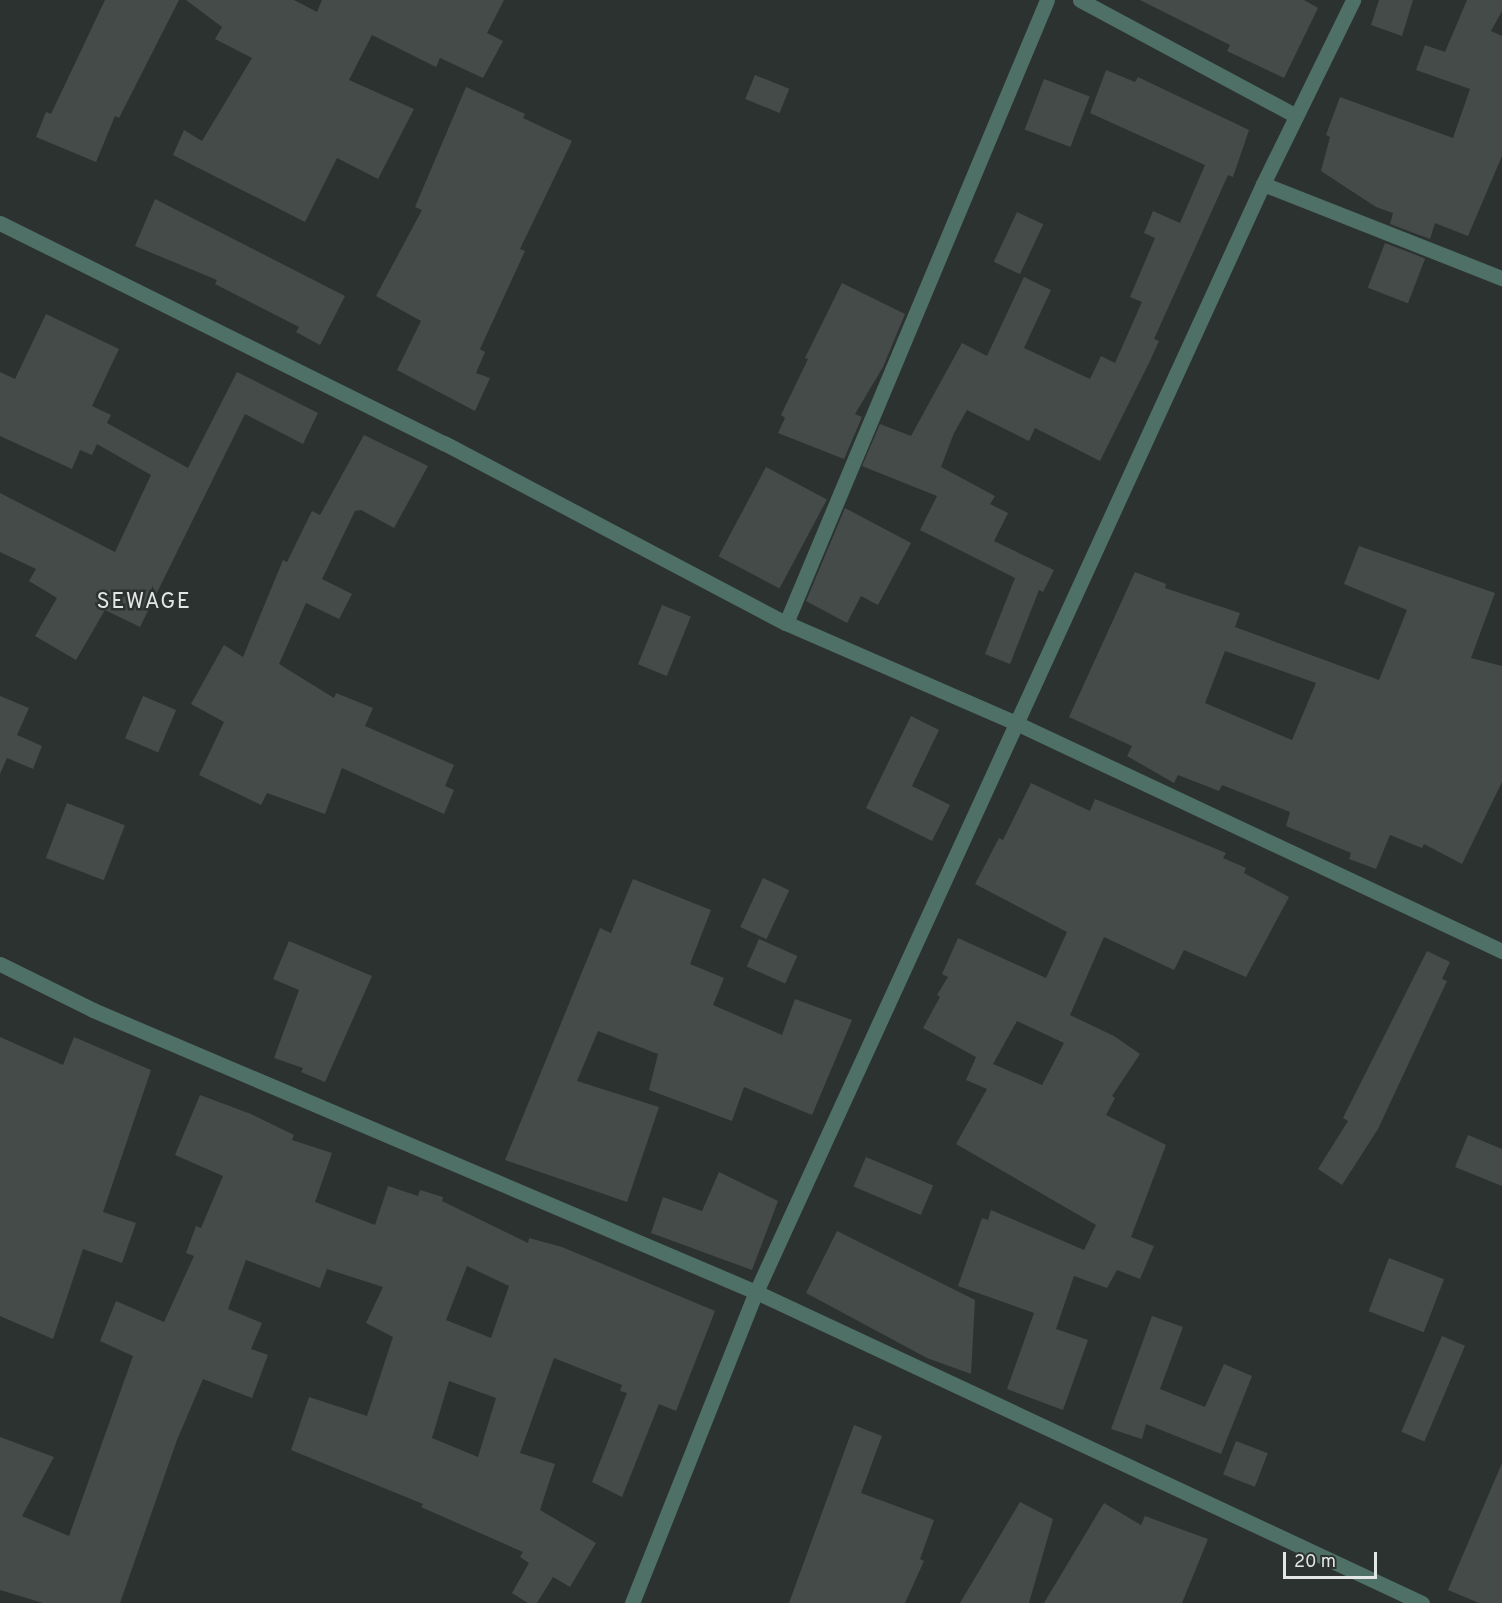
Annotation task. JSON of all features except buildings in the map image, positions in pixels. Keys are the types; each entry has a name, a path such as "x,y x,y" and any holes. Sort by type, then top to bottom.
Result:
{"street":[{"path":"786,623 1047,0"},
{"path":"1080,0 1296,116"},
{"path":"632,1603 756,1292 1018,724 1263,184 1353,0"},
{"path":"1263,184 1502,278"},
{"path":"0,223 444,443 786,623 1018,724 1502,951"},
{"path":"0,963 93,1010 756,1292 1422,1603"}],"district":[{"name":"SEWAGE","path":"144,603"}]}
